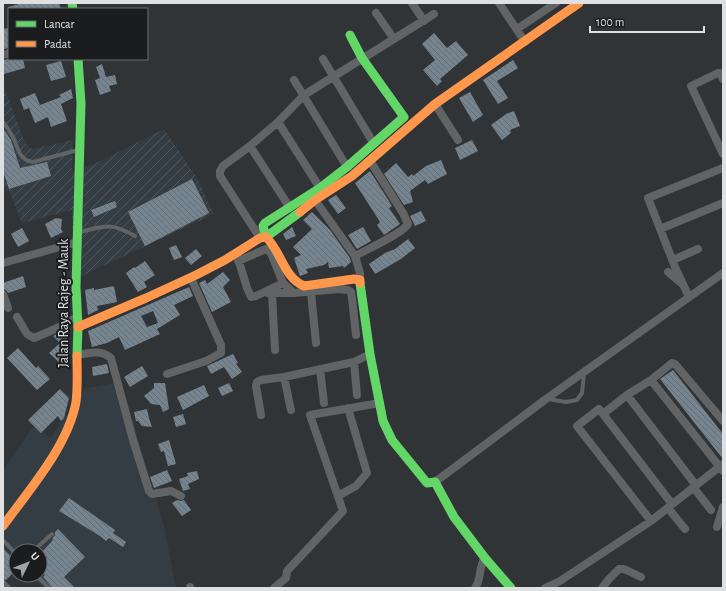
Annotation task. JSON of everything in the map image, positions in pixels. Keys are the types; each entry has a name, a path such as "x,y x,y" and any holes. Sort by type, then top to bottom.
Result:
{"street":[{"path":"412,3 424,21"},
{"path":"499,3 525,42"},
{"path":"516,29 556,3"},
{"path":"237,257 315,200 352,176 435,104 579,3"},
{"path":"376,13 394,38"},
{"path":"360,280 354,279 299,285 293,280 271,240 263,237 220,176 220,171 223,166 250,146 278,122 304,95 434,14"},
{"path":"263,237 263,226 320,188 374,144 404,117 362,58 350,35"},
{"path":"323,59 374,144"},
{"name":"Jalan Raya Rajeg - Mauk","path":"3,526 43,472 64,437 70,424 76,401 78,327 76,287 80,96 78,60"},
{"path":"723,79 720,73 718,73 691,86 723,154"},
{"path":"294,80 346,167"},
{"path":"435,104 458,140"},
{"path":"278,122 320,188"},
{"path":"250,146 290,208"},
{"path":"355,256 398,232 408,224 370,161"},
{"path":"689,297 648,200 649,197 723,168"},
{"path":"315,200 355,256 360,273 370,354 383,421 387,431 419,474 431,483 485,558 511,588"},
{"path":"660,229 723,203"},
{"path":"3,263 77,242"},
{"path":"78,327 149,298 215,266 237,257 266,249 270,253 283,283 294,293"},
{"path":"673,260 698,249"},
{"path":"237,257 250,296 256,296 283,283"},
{"path":"668,272 683,285"},
{"path":"431,483 546,398 723,273"},
{"path":"168,374 206,361 221,353 221,345 191,278"},
{"path":"263,293 272,294 339,289 348,290 351,292 356,335"},
{"path":"311,292 316,343"},
{"path":"3,294 8,308"},
{"path":"272,294 275,350"},
{"path":"17,317 27,334 34,338 77,317"},
{"path":"77,355 97,352 107,354 111,358 133,440 149,491 152,494 171,490 181,496"},
{"path":"261,415 256,386 257,382 354,362 370,354"},
{"path":"354,362 357,395"},
{"path":"603,414 627,395 651,380 672,364 676,364 723,422"},
{"path":"320,369 324,403"},
{"path":"284,377 291,410"},
{"path":"545,588 560,581 651,521 694,486 722,467 651,380"},
{"path":"627,395 711,510"},
{"path":"274,588 286,578 287,571 343,511 310,415 380,403"},
{"path":"338,496 356,486 367,473 348,408"},
{"path":"651,521 576,426 598,409 670,506 685,529"},
{"path":"717,527 723,507"},
{"path":"475,588 480,577 482,564 485,558"},
{"path":"602,588 619,569 624,569 641,577"},
{"path":"3,584 7,588"}],"lane":[{"path":"3,122 13,137 23,158 28,162 34,162 79,150"},
{"path":"77,232 107,226 116,226 135,236"},
{"path":"546,398 566,402 577,400 582,393 584,372"},
{"path":"42,543 52,534"}],"shaded area":[{"path":"3,84 25,143 32,149 73,140 72,171 90,166 164,129 197,178 214,214 73,280 72,210 22,223 9,191 6,191 3,181"},
{"path":"121,382 164,526 176,588 43,588 38,583 48,583 48,543 8,543 8,551 3,546 3,469 34,426 50,438 86,388"}],"building":[{"path":"22,3 59,3 61,8 8,8"},
{"path":"8,28 8,48 4,49 3,29"},
{"path":"434,33 447,48 456,41 468,55 440,79 442,81 437,86 423,70 435,60 422,44"},
{"path":"3,60 23,60 25,68 4,74"},
{"path":"513,60 518,68 497,81 508,98 498,104 483,80"},
{"path":"61,61 66,77 51,81 46,65"},
{"path":"102,64 106,77 115,75 117,84 109,86 111,91 100,95 95,80 100,78 96,67"},
{"path":"71,89 73,98 61,104 67,121 51,127 48,117 35,123 29,108 24,110 20,99 35,93 40,105 61,97 59,95"},
{"path":"470,92 483,115 473,122 459,98"},
{"path":"514,111 520,126 510,130 511,133 502,140 491,125 506,114"},
{"path":"3,128 11,140 20,168 47,162 51,176 9,189 3,171"},
{"path":"472,140 478,151 460,160 455,148"},
{"path":"441,160 447,174 428,184 425,180 410,191 413,202 404,205 384,174 396,163 408,177 412,174 413,176 426,166"},
{"path":"370,171 392,206 389,208 400,224 384,235 377,225 380,222 355,183"},
{"path":"192,179 209,213 145,246 128,212"},
{"path":"336,195 346,208 338,214 328,200"},
{"path":"115,201 117,207 94,217 91,210"},
{"path":"421,211 426,221 415,226 410,216"},
{"path":"312,212 330,230 350,258 351,262 344,268 343,266 329,268 328,262 324,265 306,269 308,273 300,276 294,258 301,255 293,247 312,229 303,220"},
{"path":"56,218 62,219 61,229 63,232 51,238 45,224"},
{"path":"292,227 296,236 286,240 283,234"},
{"path":"363,227 371,241 357,249 348,235"},
{"path":"22,228 29,241 18,247 11,234"},
{"path":"408,239 415,248 401,259 375,274 369,264 385,253 395,249"},
{"path":"176,245 182,257 174,260 169,248"},
{"path":"196,249 202,256 191,265 185,258"},
{"path":"145,261 155,275 144,282 147,287 138,292 126,273"},
{"path":"223,272 230,280 223,287 231,302 212,312 199,283 205,280 207,284"},
{"path":"23,276 26,287 8,293 3,289 3,283"},
{"path":"114,286 117,302 97,306 98,310 88,315 85,290 94,288 94,290"},
{"path":"189,287 193,296 174,305 180,315 157,329 160,334 125,350 119,337 107,343 92,347 88,331","holes":["153,311 158,323 147,327 141,316"]},
{"path":"61,332 70,342 70,354 62,355 59,362 49,353 60,343 53,336"},
{"path":"18,348 36,368 38,366 50,379 37,390 7,358"},
{"path":"233,354 238,363 236,364 242,372 232,379 224,367 211,374 207,366"},
{"path":"107,364 109,373 93,376 92,367"},
{"path":"142,366 148,376 130,387 124,377"},
{"path":"673,370 723,434 723,459 660,379"},
{"path":"154,383 165,383 169,409 163,412 160,405 151,404 144,396 154,388"},
{"path":"229,383 233,391 222,396 218,388"},
{"path":"204,385 209,396 183,410 177,397"},
{"path":"60,389 69,398 64,418 61,421 58,416 41,433 28,420"},
{"path":"147,409 152,427 142,426 138,421 136,421 134,412"},
{"path":"183,414 186,424 176,427 173,417"},
{"path":"169,440 176,464 168,466 164,451 161,452 158,444"},
{"path":"167,470 172,481 154,488 150,477"},
{"path":"197,471 199,479 188,484 190,489 183,491 179,479 188,476 187,473"},
{"path":"69,498 115,530 113,533 126,542 123,547 109,538 106,541 59,511"},
{"path":"177,500 184,500 191,510 182,516 172,503"},
{"path":"58,529 85,557 64,577 75,588 52,588 48,583 48,545 53,540 52,539"},
{"path":"3,548 8,553 8,578 6,580 3,579"}],"traffic: fast":[{"path":"72,3 73,8"},
{"path":"300,212 266,237 263,226 265,223 320,188 347,167 404,117 362,58 350,35"},
{"path":"77,356 78,327 76,287 81,103 78,60"},
{"path":"360,283 370,354 383,421 392,440 427,483 435,482 454,517 485,558 511,588"}],"traffic: slow":[{"path":"300,212 315,200 352,176 435,104 579,3"},
{"path":"78,327 196,275 225,260 260,238 266,237 275,249 287,271 297,282 304,286 354,279 360,280 360,283"},
{"path":"3,526 46,467 65,435 72,418 76,402 77,356"}]}
